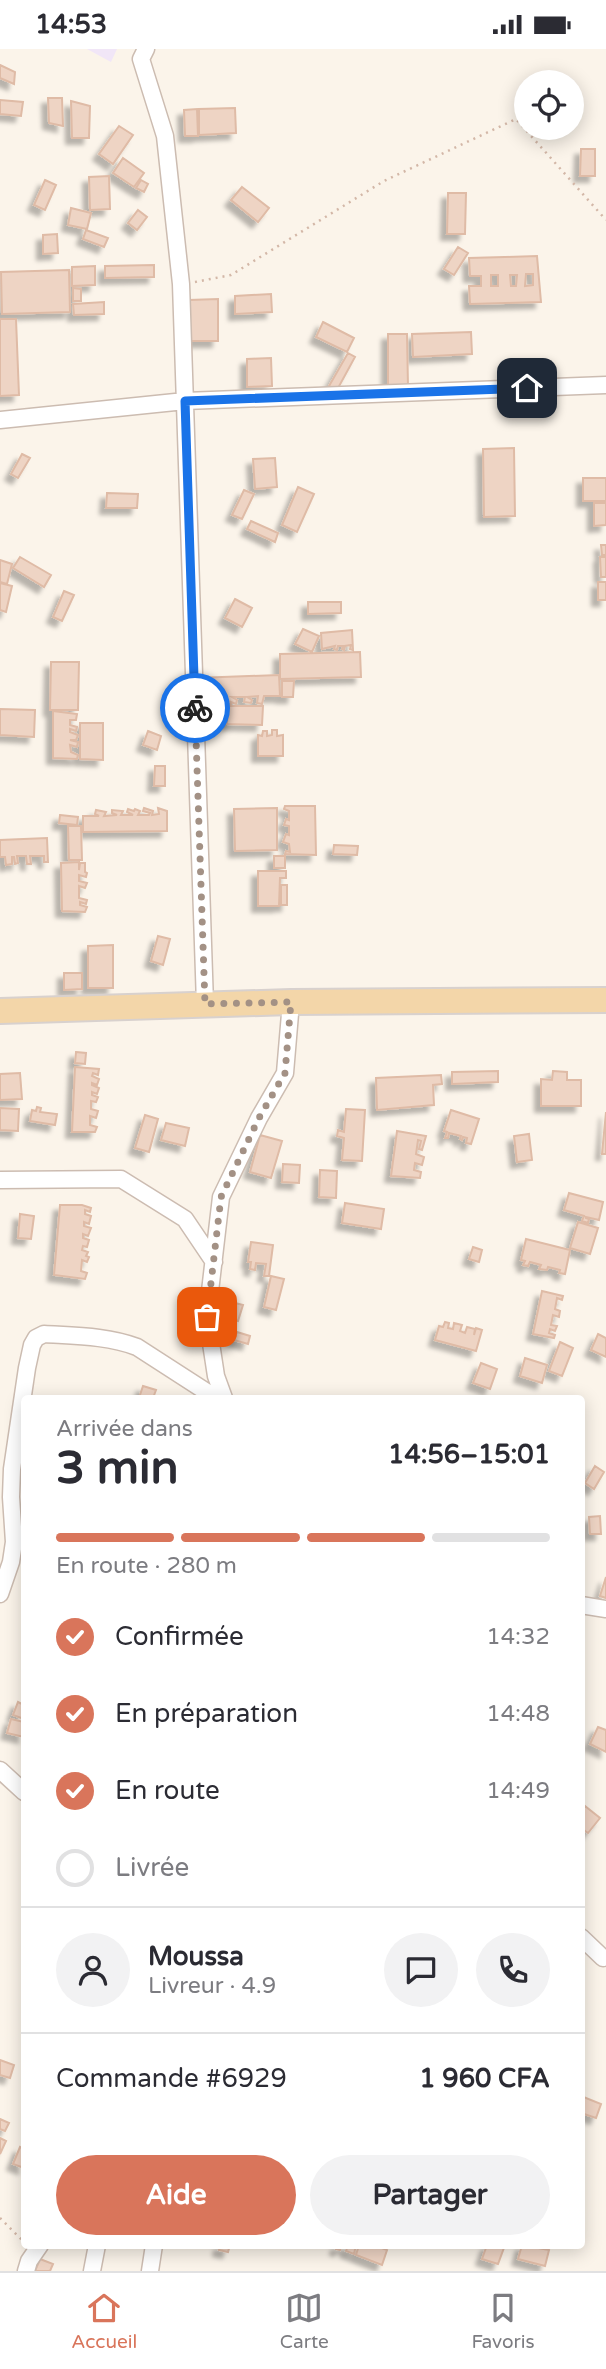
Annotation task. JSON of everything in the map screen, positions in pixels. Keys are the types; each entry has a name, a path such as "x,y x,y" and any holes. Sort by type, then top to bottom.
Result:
{"main road":[{"path":"0,1011 291,1002 606,1000"}],"street":[{"path":"146,49 141,59 165,136 181,284 205,1004"},
{"path":"0,420 185,401 606,386"},
{"path":"223,1395 216,1376 207,1317 221,1197 259,1118 285,1073 291,1002"},
{"path":"0,1180 121,1179 185,1219 214,1262"},
{"path":"23,1395 32,1345 36,1338 44,1333 124,1342 137,1347 211,1395"},
{"path":"0,1594 11,1562 14,1542 12,1469 21,1408"},
{"path":"585,1606 606,1609"},
{"path":"0,1770 21,1789"},
{"path":"585,1941 604,1959"},
{"path":"585,1952 604,1959"},
{"path":"26,2271 37,2249"},
{"path":"92,2271 96,2249"},
{"path":"150,2271 153,2249"}],"path":[{"path":"181,284 232,275 384,181 516,118 606,220"},
{"path":"0,2218 21,2239"}],"shaded area":[{"path":"87,49 117,49 111,62"}],"building":[{"path":"0,65 15,72 14,84 0,78"},
{"path":"48,98 62,98 63,126 49,123"},
{"path":"0,100 23,102 21,116 0,114"},
{"path":"71,101 90,106 89,138 72,138"},
{"path":"235,108 236,133 199,135 199,109"},
{"path":"197,109 198,136 185,136 184,110"},
{"path":"119,126 133,135 113,164 99,154"},
{"path":"581,149 595,149 595,176 580,176"},
{"path":"123,158 144,173 134,187 113,173"},
{"path":"109,176 110,209 90,210 89,177"},
{"path":"45,180 56,185 45,210 34,205"},
{"path":"141,180 148,184 144,192 136,188"},
{"path":"242,187 269,208 258,222 231,200"},
{"path":"448,193 466,193 465,234 447,234"},
{"path":"71,208 91,213 87,229 68,225"},
{"path":"138,210 147,217 137,230 128,223"},
{"path":"86,230 108,238 104,247 83,239"},
{"path":"57,234 58,253 43,254 43,235"},
{"path":"458,247 468,253 454,275 444,269"},
{"path":"537,256 541,302 470,304 469,286 481,286 481,276 470,276 469,258","holes":["526,274 533,274 533,285 525,286","491,275 498,275 498,286 491,286","510,275 517,275 516,286 511,286"]},
{"path":"154,265 154,277 105,278 105,266"},
{"path":"95,266 95,285 72,286 72,267"},
{"path":"69,270 70,312 2,314 1,272"},
{"path":"73,288 81,289 81,301 73,301"},
{"path":"271,294 272,312 235,314 235,296"},
{"path":"218,299 218,341 190,341 189,300"},
{"path":"104,302 104,314 74,315 73,304"},
{"path":"0,319 16,319 19,395 0,396"},
{"path":"323,322 354,338 347,352 316,337"},
{"path":"471,332 472,354 413,357 412,334"},
{"path":"388,334 407,334 408,387 388,387"},
{"path":"348,353 355,357 337,390 329,386"},
{"path":"271,358 272,386 247,387 247,359"},
{"path":"514,448 515,516 484,517 483,449"},
{"path":"22,454 30,458 18,478 11,474"},
{"path":"275,458 277,487 255,489 253,459"},
{"path":"583,478 606,478 606,501 583,501"},
{"path":"298,487 314,494 297,532 282,525"},
{"path":"244,490 254,494 242,519 232,515"},
{"path":"107,493 138,494 137,508 106,508"},
{"path":"594,503 606,503 606,525 594,526"},
{"path":"251,521 278,533 275,542 247,529"},
{"path":"601,545 606,545 606,555 602,555"},
{"path":"20,557 51,575 44,587 13,568"},
{"path":"600,557 606,557 606,577 601,577"},
{"path":"0,560 12,564 7,584 0,582"},
{"path":"598,582 606,582 606,600 598,600"},
{"path":"0,583 12,586 6,612 0,610"},
{"path":"64,591 74,595 62,621 53,617"},
{"path":"235,599 252,608 242,627 225,618"},
{"path":"308,602 341,602 341,613 308,614"},
{"path":"303,629 319,636 312,652 295,644"},
{"path":"352,630 353,650 350,649 351,645 345,646 344,650 343,646 338,646 337,650 334,649 335,646 322,649 321,633"},
{"path":"360,652 361,677 280,679 280,654"},
{"path":"51,662 79,662 78,710 50,710"},
{"path":"279,675 280,696 264,696 262,704 257,703 258,696 247,697 252,700 251,703 244,702 245,697 232,697 237,700 236,704 225,704 225,697 215,698 212,704 207,702 209,698 196,698 196,678"},
{"path":"282,681 294,681 293,697 282,697"},
{"path":"198,705 207,705 207,721 198,721"},
{"path":"227,706 263,706 262,725 227,724"},
{"path":"0,709 35,710 34,737 0,735"},
{"path":"53,711 77,714 76,720 70,720 70,725 77,727 76,731 70,729 70,732 78,735 76,740 70,740 78,742 77,747 70,745 71,752 78,755 77,759 53,758"},
{"path":"80,723 103,723 103,760 80,759"},
{"path":"272,730 277,730 277,736 283,735 283,756 258,756 258,735 262,736 263,731 267,731 267,736 272,735"},
{"path":"148,731 161,736 157,750 143,745"},
{"path":"155,766 165,766 165,786 154,786"},
{"path":"285,806 315,806 316,855 285,854 286,851 290,852 289,844 283,842 286,834 289,835 289,826 284,825 286,819 289,820 289,811 284,809"},
{"path":"144,808 153,811 152,815 159,814 158,808 167,811 167,831 83,832 83,816 99,816 95,814 96,810 106,812 104,816 117,815 112,813 112,810 123,811 121,815 133,815 127,812 128,809 140,811 138,815 149,815 150,813 143,811"},
{"path":"277,808 277,850 235,851 234,809"},
{"path":"60,815 78,817 77,825 59,823"},
{"path":"68,826 81,826 82,860 69,860"},
{"path":"47,838 48,862 44,862 44,856 30,856 31,864 27,864 26,856 17,856 18,863 15,864 12,857 12,864 6,865 5,857 0,857 0,840"},
{"path":"334,845 358,846 357,855 333,854"},
{"path":"274,856 285,856 285,868 274,868"},
{"path":"79,862 79,870 80,863 85,863 87,873 86,877 79,875 79,881 87,883 85,888 79,886 79,898 87,900 86,904 80,902 80,905 87,907 85,912 62,911 61,863"},
{"path":"258,871 286,871 286,878 280,878 279,906 258,906"},
{"path":"281,885 287,885 287,905 281,905"},
{"path":"158,936 170,939 163,965 151,961"},
{"path":"113,945 113,988 88,988 88,946"},
{"path":"64,973 82,973 82,989 64,990"},
{"path":"76,1052 86,1053 85,1064 75,1063"},
{"path":"75,1067 99,1069 98,1075 93,1073 92,1076 99,1079 97,1085 92,1083 99,1088 97,1094 92,1092 92,1095 98,1097 96,1102 91,1101 91,1109 98,1111 96,1118 90,1116 90,1125 97,1127 95,1132 72,1132"},
{"path":"498,1071 498,1082 452,1084 452,1072"},
{"path":"553,1071 567,1072 567,1080 581,1080 581,1106 541,1106 541,1079 552,1080"},
{"path":"20,1073 22,1099 0,1100 0,1074"},
{"path":"441,1075 442,1084 433,1085 434,1105 377,1110 376,1078"},
{"path":"37,1107 41,1108 40,1112 57,1114 55,1125 30,1121 32,1110 36,1111"},
{"path":"0,1108 19,1109 18,1131 0,1130"},
{"path":"346,1109 365,1110 362,1161 342,1160 344,1138 337,1136 338,1130 344,1132"},
{"path":"451,1110 479,1119 471,1144 466,1143 467,1138 463,1137 462,1140 461,1136 449,1133 448,1138 445,1138 447,1132 444,1131"},
{"path":"606,1112 606,1154 602,1154"},
{"path":"145,1115 158,1119 149,1152 135,1148"},
{"path":"166,1123 189,1128 185,1146 161,1140"},
{"path":"397,1131 426,1136 422,1150 419,1149 421,1141 418,1140 416,1154 424,1157 422,1165 415,1163 414,1170 421,1172 420,1178 391,1176"},
{"path":"529,1134 532,1160 517,1162 514,1136"},
{"path":"260,1135 282,1141 271,1178 250,1172"},
{"path":"283,1164 300,1165 299,1183 282,1182"},
{"path":"320,1170 337,1171 336,1198 319,1197"},
{"path":"569,1193 603,1202 599,1220 586,1217 589,1219 588,1223 582,1221 584,1216 564,1210"},
{"path":"345,1203 384,1209 381,1229 342,1223"},
{"path":"60,1205 82,1205 91,1208 90,1212 85,1210 85,1214 91,1216 89,1224 84,1222 84,1226 91,1228 88,1236 83,1234 83,1238 89,1240 87,1247 83,1246 82,1250 88,1252 86,1256 89,1257 87,1262 82,1260 81,1271 87,1273 85,1279 54,1275"},
{"path":"20,1214 34,1216 31,1239 18,1238"},
{"path":"578,1222 598,1228 590,1254 570,1248"},
{"path":"526,1239 570,1250 565,1274 548,1267 547,1270 539,1269 541,1265 530,1262 528,1266 523,1265 525,1261 521,1260"},
{"path":"251,1242 273,1245 269,1276 264,1276 266,1264 256,1263 255,1270 250,1269 251,1262 248,1262"},
{"path":"473,1247 482,1250 479,1262 469,1259"},
{"path":"271,1276 284,1279 276,1310 264,1307"},
{"path":"542,1291 563,1296 562,1300 557,1298 555,1309 560,1311 559,1317 553,1315 551,1325 557,1326 555,1331 550,1329 549,1333 555,1335 554,1338 533,1334"},
{"path":"227,1301 243,1305 238,1321 222,1317"},
{"path":"445,1322 449,1323 448,1328 453,1329 454,1323 462,1325 460,1331 465,1333 467,1327 475,1329 474,1335 476,1328 482,1330 476,1351 435,1340 439,1326 443,1327"},
{"path":"237,1332 250,1336 248,1344 234,1340"},
{"path":"598,1334 606,1338 606,1357 591,1350"},
{"path":"560,1342 573,1348 562,1376 549,1371"},
{"path":"525,1358 547,1365 542,1383 520,1376"},
{"path":"481,1363 497,1369 490,1389 473,1383"},
{"path":"143,1386 156,1390 154,1395 140,1395"},
{"path":"595,1466 604,1472 594,1489 585,1483"},
{"path":"600,1516 601,1534 590,1534 589,1517"},
{"path":"606,1577 606,1598 600,1596"},
{"path":"18,1702 21,1704 21,1718 13,1715"},
{"path":"11,1719 21,1721 21,1736 7,1733"},
{"path":"598,1727 606,1730 606,1752 590,1744"},
{"path":"585,1806 600,1818 588,1833 585,1831"},
{"path":"0,2060 14,2065 10,2078 0,2075"},
{"path":"585,2098 601,2104 596,2118 585,2114"},
{"path":"0,2119 9,2123 5,2131 0,2129"},
{"path":"0,2138 6,2141 0,2154"},
{"path":"20,2147 21,2167 13,2164"},
{"path":"358,2249 387,2250 382,2265 356,2255"},
{"path":"486,2249 504,2249 498,2264 482,2259"},
{"path":"521,2249 549,2250 545,2266 518,2259"},
{"path":"40,2259 53,2264 50,2271 35,2271"}],"way so far":[{"path":"195,708 205,1004 291,1002 285,1073 259,1118 221,1197 207,1317"}],"route":[{"path":"195,708 185,401 527,388"}]}
